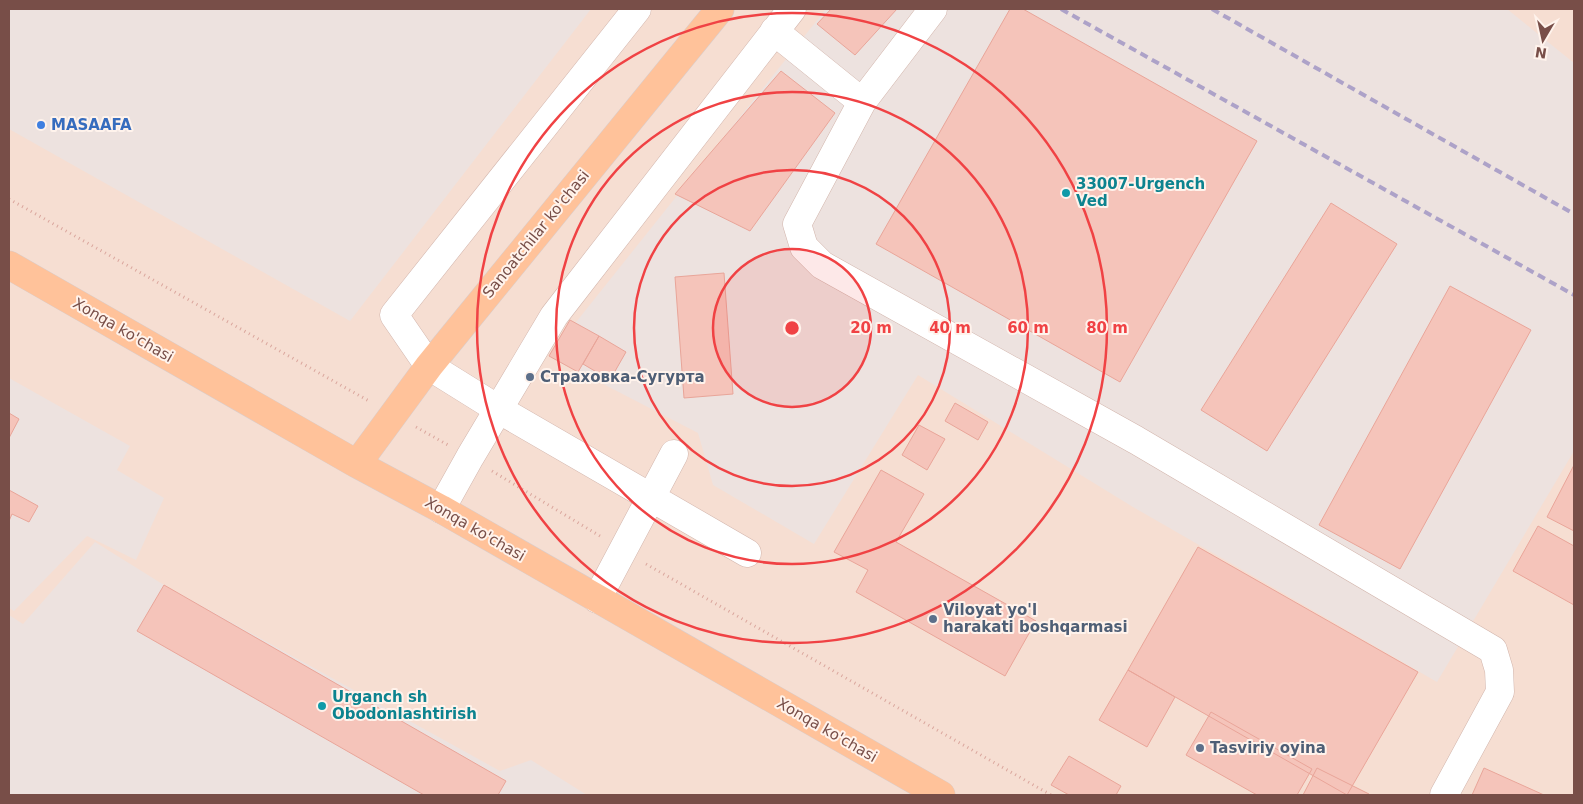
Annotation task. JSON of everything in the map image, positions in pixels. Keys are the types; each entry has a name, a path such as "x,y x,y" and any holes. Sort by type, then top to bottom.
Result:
{"main road":[{"name":"Sanoatchilar ko'chasi","path":"357,464 429,366 720,9"},
{"name":"Xonqa ko'chasi","path":"9,265 941,795"}],"lane":[{"path":"638,9 394,315 429,366 498,409 747,553"},
{"path":"441,509 554,316 792,9"},
{"path":"933,9 862,102 798,224 804,247 822,265 1136,440 1493,650 1499,670 1500,692 1444,795"},
{"path":"774,31 862,102"},
{"path":"597,599 674,454"}],"path":[{"path":"9,199 470,457 624,551 1052,795"}],"shaded area":[{"path":"9,9 1574,9 1574,795 9,795"},
{"path":"9,9 591,9 350,321 9,129"},
{"path":"826,9 1507,9 1574,63 1574,451 1437,682 1133,507 918,375 814,544 713,485 698,433 549,356"},
{"path":"9,378 130,446 117,470 164,498 136,560 87,536 14,611 9,608"},
{"path":"95,542 164,585 500,771 531,760 587,795 9,795 9,615 23,624"}],"building":[{"path":"831,9 897,9 855,55 817,24"},
{"name":"33007-Urgench Ved","path":"1010,9 1023,9 1257,141 1120,382 876,244"},
{"path":"781,71 835,113 750,231 675,194"},
{"path":"1331,203 1397,244 1267,451 1201,410"},
{"path":"724,273 733,394 684,398 675,277"},
{"path":"1450,286 1531,330 1400,569 1319,525"},
{"path":"570,320 599,336 578,372 549,356"},
{"path":"599,336 626,352 610,380 583,364"},
{"path":"955,403 988,422 978,440 945,421"},
{"path":"9,413 19,419 9,438"},
{"path":"919,425 945,439 927,470 902,455"},
{"path":"1574,465 1574,531 1547,517"},
{"path":"881,470 924,494 896,542 1036,621 1005,676 856,592 868,570 834,552"},
{"path":"9,490 38,506 29,522 12,514 9,521"},
{"path":"1538,526 1574,546 1574,605 1513,571"},
{"path":"1198,547 1418,672 1347,795 1128,670"},
{"name":"Urganch sh Obodonlashtirish","path":"164,585 506,781 498,795 424,795 137,631"},
{"path":"1128,670 1175,697 1147,747 1099,720"},
{"path":"1211,712 1312,769 1297,795 1257,795 1186,755"},
{"path":"1069,756 1121,786 1116,795 1069,795 1051,785"},
{"path":"1317,768 1369,794 1303,795"},
{"path":"1484,768 1544,795 1472,795"}],"railway":[{"path":"1061,9 1574,295"},
{"path":"1212,9 1574,214"}],"place":[{"name":"MASAAFA","path":"41,125"},
{"name":"33007-Urgench Ved","path":"1066,193"},
{"name":"Страховка-Сугурта","path":"530,377"},
{"name":"Viloyat yo'l harakati boshqarmasi","path":"933,619"},
{"name":"Urganch sh Obodonlashtirish","path":"322,706"},
{"name":"Tasviriy oyina","path":"1200,748"}]}
